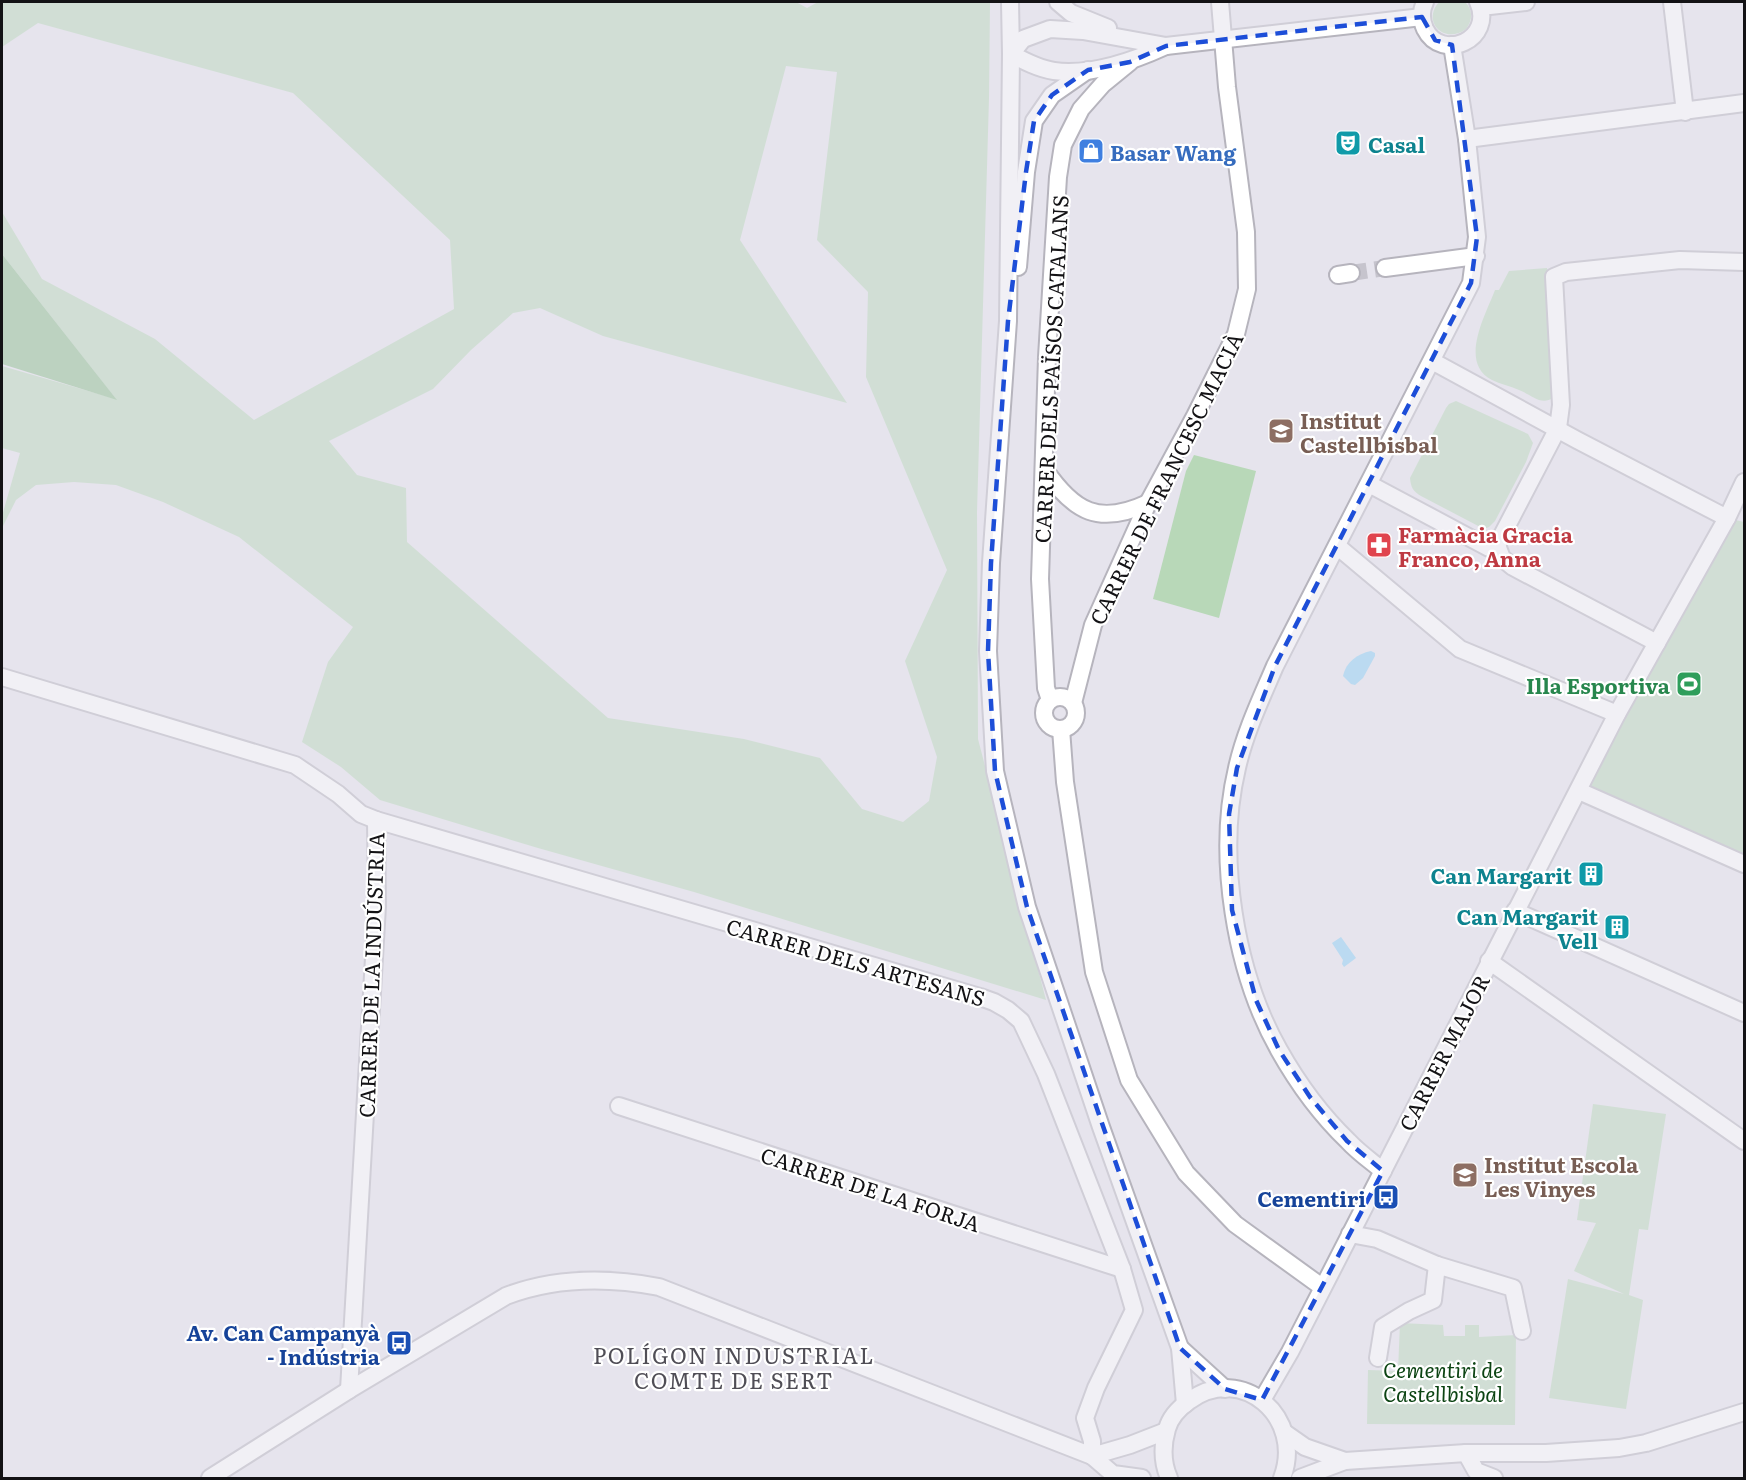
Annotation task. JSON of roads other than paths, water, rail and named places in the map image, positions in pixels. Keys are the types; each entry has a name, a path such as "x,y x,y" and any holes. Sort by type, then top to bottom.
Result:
{"street":[{"path":"1010,2 1008,321 991,563 988,651 995,771 1027,907 1101,1126 1180,1348 1185,1404"},
{"path":"1058,2 1071,13 1093,23 1166,46"},
{"path":"1079,2 1093,23"},
{"name":"CARRER DE FRANCESC MACIÀ","path":"1061,729 1070,725 1075,717 1073,703 1093,625 1148,503 1236,334 1247,289 1246,232 1235,160 1220,2"},
{"path":"1011,54 1032,65 1054,71 1088,70 1130,62 1166,46 1424,9 1428,34 1435,40 1452,45 1469,40 1476,33 1482,16 1480,4 1526,2"},
{"path":"1672,2 1685,112"},
{"path":"1011,54 1023,39 1050,29 1083,31 1166,46"},
{"path":"1383,1171 1347,1141 1310,1097 1279,1050 1257,1000 1243,962 1232,900 1229,814 1237,768 1251,723 1275,666 1471,283 1477,237 1467,139 1452,45"},
{"name":"CARRER DELS PAÏSOS CATALANS","path":"1050,700 1046,688 1040,579 1047,357 1058,177 1063,145 1081,109 1103,84 1130,62"},
{"path":"1008,321 1020,249 1026,172 1034,121 1052,95 1088,70"},
{"path":"1467,139 1744,104"},
{"path":"1385,268 1476,256"},
{"path":"1369,484 1490,548 1497,545 1558,428 1561,405 1554,277 1566,272 1680,260 1744,262"},
{"path":"1432,362 1507,404 1558,428 1727,518"},
{"path":"1045,470 1069,501 1099,514 1114,515 1148,503"},
{"name":"CARRER MAJOR","path":"1262,1400 1290,1353 1617,714 1727,518 1744,482"},
{"path":"1497,545 1502,558 1513,567 1657,643"},
{"path":"1337,546 1461,649 1617,714"},
{"name":"CARRER DE LA INDÚSTRIA","path":"2,677 295,765 338,794 361,814 376,820 377,906 349,1390"},
{"path":"1073,703 1059,697 1050,700 1044,709 1045,719 1051,727 1061,729 1065,782 1094,972 1129,1080 1186,1173 1235,1224 1322,1287"},
{"path":"1579,791 1744,864"},
{"name":"CARRER DELS ARTESANS","path":"376,820 980,997 1008,1010 1021,1022 1046,1074 1122,1269 1134,1310 1096,1388 1085,1418 1092,1441 1092,1456"},
{"path":"1515,911 1744,1013"},
{"path":"1489,961 1744,1141"},
{"name":"CARRER DE LA FORJA","path":"619,1106 1122,1269"},
{"path":"1350,1234 1377,1239 1437,1265 1513,1288 1522,1331"},
{"path":"1378,1358 1383,1327 1433,1300 1437,1265"},
{"path":"210,1479 349,1390 506,1296 527,1288 593,1279 625,1281 659,1287 1092,1456 1113,1474 1142,1479"},
{"path":"1180,1348 1225,1389"},
{"path":"1169,1479 1163,1460 1163,1442 1173,1417 1198,1394 1225,1389 1241,1391 1262,1400 1279,1419 1286,1433 1288,1458 1282,1479"},
{"path":"1300,1479 1345,1461 1466,1453 1546,1453 1619,1449 1646,1443 1744,1412"},
{"path":"1092,1456 1166,1431"},
{"path":"1286,1433 1305,1447 1345,1461"},
{"path":"1466,1453 1476,1471 1494,1479"},
{"path":"1092,1456 1106,1479"}],"water":[{"path":"1371,651 1375,653 1375,656 1363,678 1355,685 1351,684 1343,676 1349,663 1361,654"},
{"path":"1341,937 1356,958 1344,967 1343,960 1332,943"}],"tunnel":[{"path":"1351,273 1385,268"}],"place":[{"name":"Casal","path":"1348,143"},
{"name":"Basar Wang","path":"1091,151"},
{"name":"Institut Castellbisbal","path":"1281,431"},
{"name":"Farmàcia Gracia Franco, Anna","path":"1379,545"},
{"name":"Illa Esportiva","path":"1689,684"},
{"name":"Can Margarit","path":"1591,874"},
{"name":"Can Margarit Vell","path":"1617,927"},
{"name":"Institut Escola Les Vinyes","path":"1465,1175"},
{"name":"Cementiri","path":"1386,1197"},
{"name":"Av. Can Campanyà - Indústria","path":"399,1343"}],"district":[{"name":"POLÍGON INDUSTRIAL COMTE DE SERT","path":"734,1366"}],"park label":[{"name":"Cementiri de Castellbisbal","path":"1443,1380"}]}
